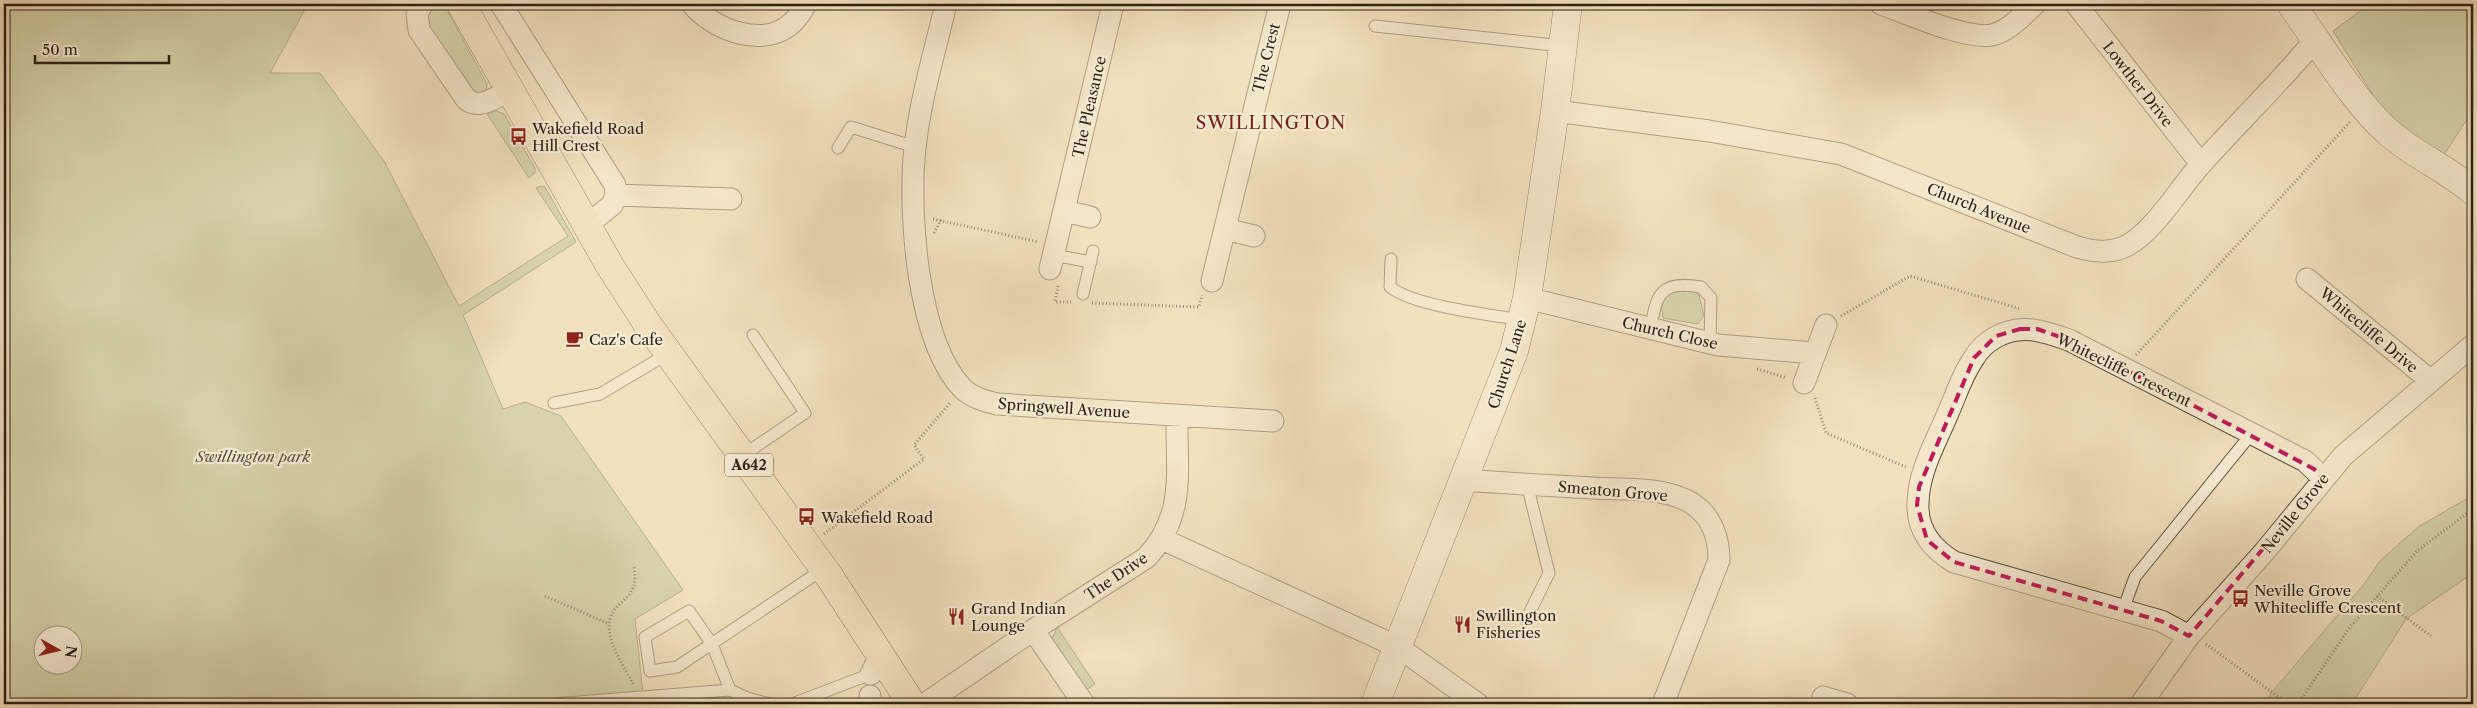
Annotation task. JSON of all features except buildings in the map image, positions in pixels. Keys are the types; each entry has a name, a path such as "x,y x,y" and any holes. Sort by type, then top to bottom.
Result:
{"main road":[{"name":"A642","path":"461,4 588,224 610,266 669,354 824,569 876,664 912,704"}],"street":[{"path":"422,4 417,14 419,30 466,99 473,104 481,104 511,90"},
{"path":"501,4 615,185 616,196 612,205 588,224"},
{"path":"692,4 710,20 730,30 752,35 775,32 792,23 806,4"},
{"path":"946,4 925,91 915,147 912,215 917,264 929,319 941,352 963,389"},
{"name":"The Pleasance","path":"1053,256 1113,4"},
{"name":"The Crest","path":"1212,281 1280,4"},
{"name":"Church Lane","path":"1374,704 1501,388 1525,309 1555,110 1568,4"},
{"path":"1881,4 1963,32 1991,35 2004,30 2035,4"},
{"name":"Lowther Drive","path":"2076,4 2201,164"},
{"path":"2291,4 2366,108 2408,149 2473,191"},
{"name":"Church Avenue","path":"1555,110 1710,131 1841,154 2077,247 2095,252 2112,251 2128,245 2142,235 2201,164 2316,39"},
{"path":"616,196 731,199"},
{"path":"1065,211 1090,217"},
{"path":"1225,229 1254,236"},
{"name":"Whitecliffe Drive","path":"2307,279 2431,381"},
{"name":"Church Close","path":"1525,309 1651,328 1710,343 1814,353"},
{"path":"1804,383 1826,325"},
{"name":"Whitecliffe Crescent","path":"2190,636 2161,621 1963,565 1938,552 1928,540 1920,523 1917,505 1923,474 1965,373 1985,344 1996,336 2020,329 2037,329 2069,340 2305,461 2323,478"},
{"name":"Neville Grove","path":"2141,704 2190,636 2265,551 2343,456 2473,345"},
{"name":"Springwell Avenue","path":"963,389 978,399 997,404 1273,421"},
{"path":"1162,539 1172,520 1176,505 1177,415"},
{"name":"Smeaton Grove","path":"1463,480 1662,493 1694,504 1713,528 1719,543 1719,560 1664,704"},
{"name":"The Drive","path":"925,704 1033,630 1146,558 1162,539 1398,647"},
{"path":"1033,630 1084,704"},
{"path":"1398,647 1478,704"},
{"path":"1823,697 1847,704"}],"lane":[{"path":"1375,26 1563,46"},
{"path":"838,148 851,127 915,147"},
{"path":"1053,256 1092,256 1083,298"},
{"path":"1391,259 1390,287 1399,294 1450,308 1525,309"},
{"path":"1651,328 1656,300 1663,290 1674,287 1700,287 1711,298 1710,343"},
{"path":"742,456 805,413 753,335"},
{"path":"554,403 600,394 669,354"},
{"path":"2123,610 2135,577 2252,433"},
{"path":"1526,620 1549,573 1527,484"},
{"path":"730,690 712,644 689,610 645,637 650,671 678,667 712,644 824,569"},
{"path":"792,704 876,664"},
{"path":"554,704 730,690 763,703"}],"path":[{"path":"2124,368 2289,186 2352,119 2366,108"},
{"path":"912,215 1053,256 1061,270 1055,302 1074,302"},
{"path":"1826,325 1910,276 2022,310 2037,329"},
{"path":"1083,298 1199,307 1205,280 1212,281"},
{"path":"1750,366 1804,383 1813,392 1826,433 1923,474"},
{"path":"807,546 924,459 914,446 963,389"},
{"path":"2298,704 2350,626 2418,550 2473,509"},
{"path":"634,567 636,579 632,592 610,617 609,624 613,645 641,697"},
{"path":"545,596 609,624"},
{"path":"2377,596 2431,636"},
{"path":"2190,636 2204,643 2288,704"}],"highlighted area":[{"path":"2020,329 2037,329 2069,340 2314,469 2323,478 2189,636 2161,621 1954,562 1927,540 1917,505 1919,487 1974,358 1996,336"}],"green space":[{"name":"Swillington park","path":"4,4 308,4 270,73 320,73 384,161 459,306 568,236 536,188 545,187 576,242 463,315 503,409 525,402 561,416 683,590 635,619 643,694 555,699 517,704 4,704"},
{"path":"431,4 441,4 441,6 446,8 487,84 486,91 475,96 426,27 423,13"},
{"path":"2370,4 2473,4 2473,110 2440,161 2386,116 2333,31"},
{"path":"497,111 504,114 535,168 535,173 529,178 487,114"},
{"path":"1693,291 1699,295 1704,315 1698,324 1663,318 1661,304 1670,292"},
{"path":"2473,495 2473,573 2406,619 2352,704 2265,704 2271,693 2365,583 2380,561 2418,527"},
{"path":"1057,627 1095,684 1086,690 1052,639"}],"place":[{"name":"Wakefield Road Hill Crest","path":"518,137"},
{"name":"Caz's Cafe","path":"575,339"},
{"name":"Wakefield Road","path":"807,517"},
{"name":"Neville Grove Whitecliffe Crescent","path":"2240,599"},
{"name":"Grand Indian Lounge","path":"957,617"},
{"name":"Swillington Fisheries","path":"1462,624"}],"district":[{"name":"SWILLINGTON","path":"1271,123"}]}
